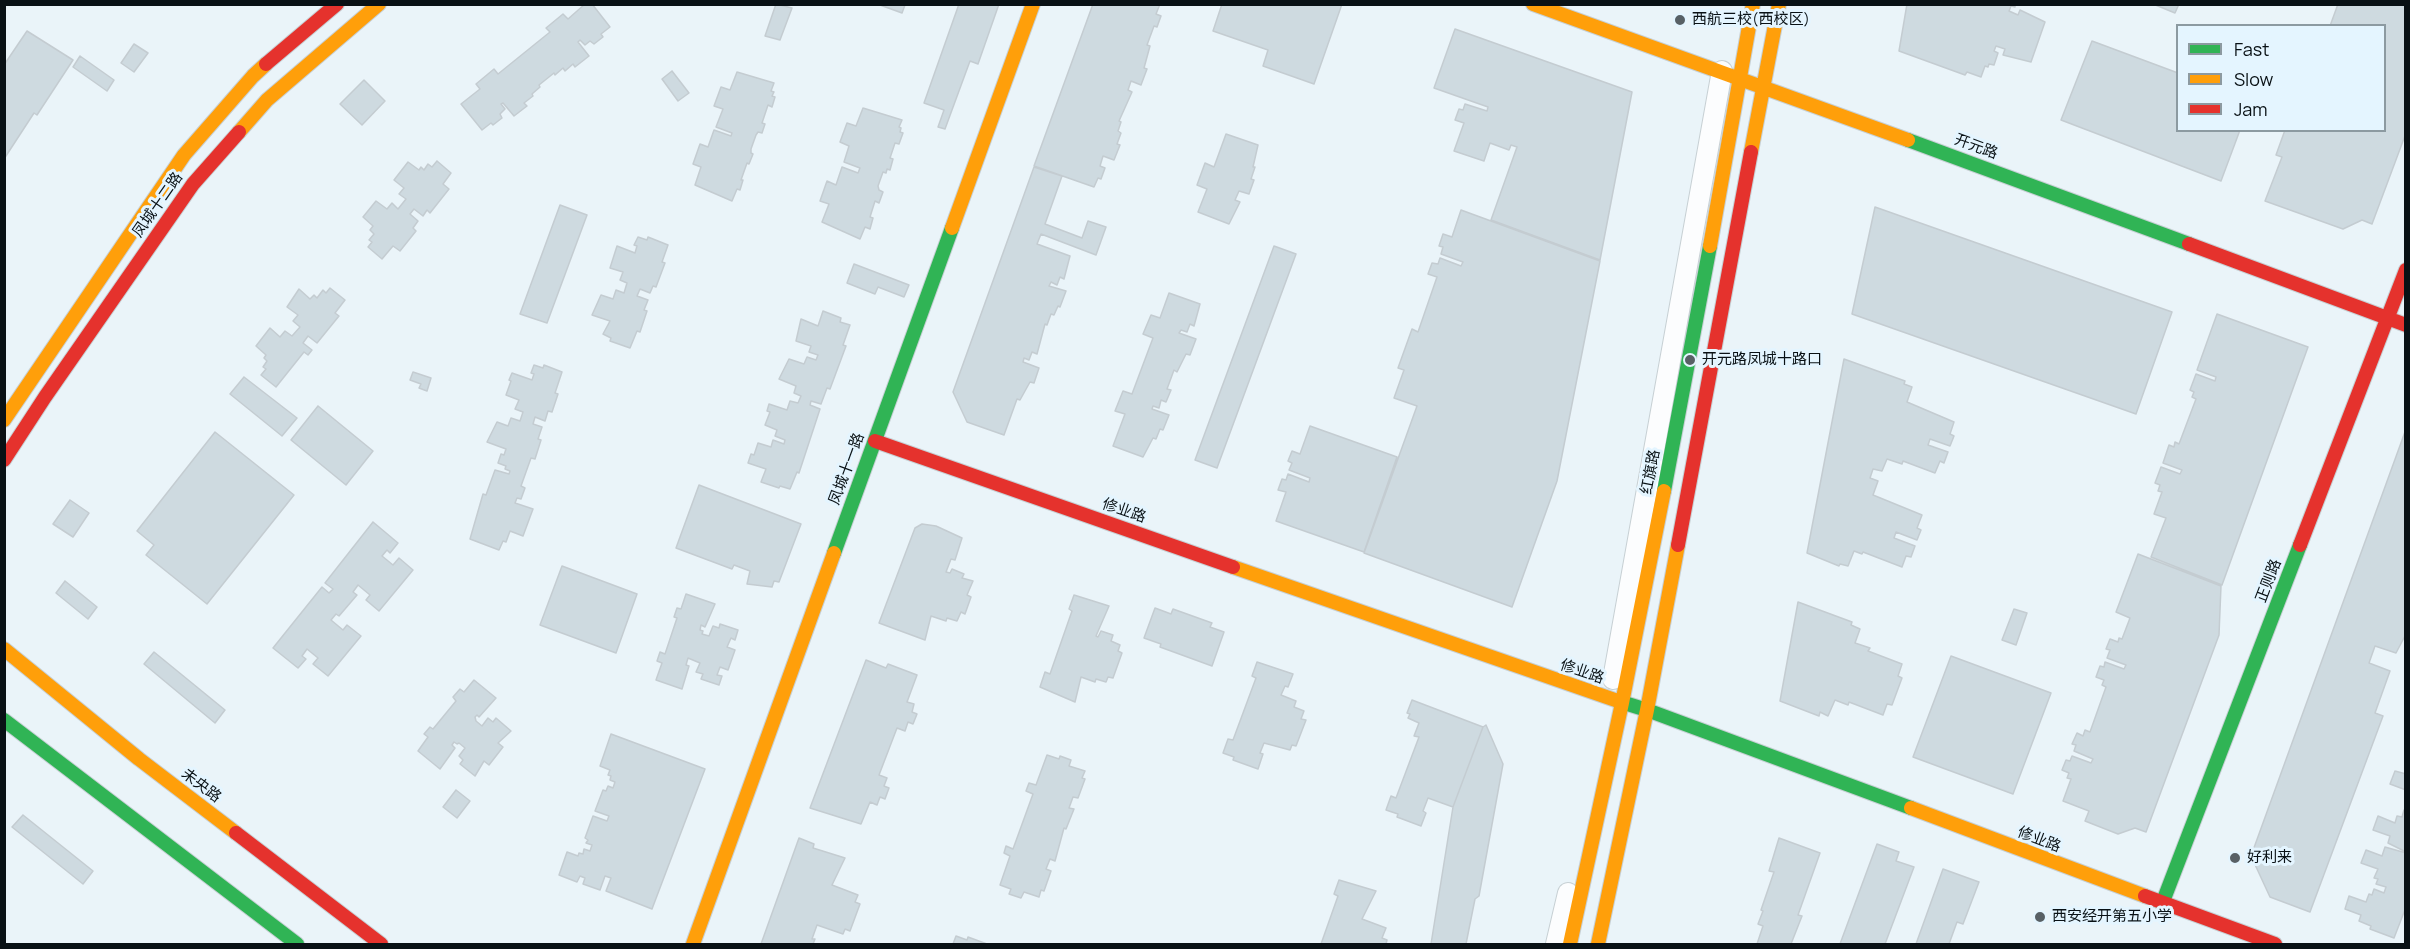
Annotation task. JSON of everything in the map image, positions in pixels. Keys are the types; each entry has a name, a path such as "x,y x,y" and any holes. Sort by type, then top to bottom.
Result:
{"street":[{"name":"凤城十二路","path":"4,420 184,155 253,76 337,4"},
{"name":"凤城十二路","path":"4,460 193,184 267,100 379,4"},
{"name":"凤城十一路","path":"693,945 1033,4"},
{"name":"开元路","path":"1533,4 1763,86 2406,325"},
{"path":"1570,945 1730,74 1753,4"},
{"path":"1598,945 1647,710 1779,4"},
{"name":"正则路","path":"2162,904 2406,270"},
{"name":"修业路","path":"875,441 1647,710 2275,945"},
{"name":"未央路","path":"4,649 139,759 381,945"},
{"path":"1556,945 1616,701"},
{"path":"4,720 297,945"}],"building":[{"path":"585,4 592,4 610,27 594,44 590,41 585,45 580,40 578,42 589,56 575,67 573,64 565,71 563,68 555,75 554,73 539,85 540,87 532,94 533,96 524,103 527,106 514,116 503,103 501,104 505,109 500,114 502,118 482,130 461,104 480,89 476,84 494,69 498,74 550,32 546,28 563,14 568,19"},
{"path":"776,4 792,8 780,40 765,36"},
{"path":"908,4 905,5 902,13 880,5"},
{"path":"959,4 999,4 978,64 970,61 945,129 938,127 944,110 924,103"},
{"path":"1093,4 1160,4 1156,14 1161,16 1157,27 1154,26 1147,45 1150,46 1144,68 1147,69 1141,85 1131,81 1128,90 1132,92 1119,121 1121,122 1118,131 1121,133 1117,144 1120,145 1114,160 1103,156 1100,166 1105,168 1101,179 1098,178 1094,187 1034,166"},
{"path":"1222,4 1342,4 1314,84 1263,66 1268,50 1213,31"},
{"path":"1907,4 2015,4 2015,7 2011,6 2009,11 2018,15 2020,10 2045,22 2031,62 2003,55 2005,49 1996,46 1994,51 1998,53 1994,65 1985,66 1981,77 1967,72 1965,75 1899,51"},
{"path":"2153,4 2179,4 2175,13"},
{"path":"2338,4 2406,4 2406,133 2372,224 2362,220 2343,229 2265,201 2282,157 2276,155 2284,132 2386,132 2386,24 2331,24"},
{"path":"1455,29 1632,92 1600,260 1491,220 1517,147 1511,145 1509,150 1490,143 1484,161 1454,151 1464,123 1455,120 1459,109 1463,110 1465,104 1487,111 1488,107 1434,88"},
{"path":"27,31 73,60 37,115 34,113 4,159 4,65"},
{"path":"2092,41 2176,72 2176,132 2239,132 2221,181 2061,120"},
{"path":"134,44 148,53 134,72 121,63"},
{"path":"80,56 114,80 107,91 73,67"},
{"path":"672,71 689,93 678,101 662,79"},
{"path":"737,72 774,83 771,91 774,92 772,96 775,97 772,107 768,105 762,123 765,124 762,133 758,132 756,135 751,149 753,154 749,164 747,163 740,190 737,189 732,201 695,185 701,167 693,164 700,144 708,147 714,130 731,136 732,133 716,127 723,109 714,106 721,87 730,90"},
{"path":"364,80 385,101 362,125 340,104"},
{"path":"863,108 902,120 899,127 900,132 903,133 899,144 895,143 890,158 893,159 890,170 883,172 878,186 883,192 879,203 875,201 870,217 873,218 870,229 865,227 860,239 822,222 829,204 820,201 827,181 836,185 842,167 858,173 860,168 844,162 849,146 840,142 847,123 856,126"},
{"path":"1226,134 1258,145 1251,179 1254,180 1249,194 1239,191 1235,200 1240,202 1229,224 1198,212 1207,189 1197,185 1205,163 1214,167"},
{"path":"437,161 451,173 443,184 449,189 430,213 427,210 423,216 414,209 410,214 418,221 413,228 416,231 400,251 393,246 382,259 368,247 372,242 369,240 374,234 370,230 373,226 363,217 376,201 387,209 392,203 398,209 406,199 399,194 404,188 394,180 408,162 419,170 421,167 424,170 428,164 432,167"},
{"path":"1034,167 1062,176 1045,224 1082,238 1088,221 1106,227 1096,255 1041,234 1037,244 1070,256 1064,279 1060,277 1057,285 1051,282 1049,286 1066,291 1060,307 1058,306 1054,315 1051,314 1047,325 1045,324 1037,354 1032,352 1029,360 1024,358 1023,362 1039,368 1034,383 1030,382 1020,400 1017,399 1004,435 967,422 953,392"},
{"path":"560,205 587,215 547,323 520,314"},
{"path":"1875,207 2172,312 2136,414 1852,314"},
{"path":"1461,210 1600,261 1557,481 1512,607 1364,553 1417,406 1394,398 1404,370 1398,368 1412,329 1418,332 1437,277 1428,274 1432,263 1438,264 1440,258 1461,266 1463,262 1441,254 1443,247 1439,246 1443,234 1452,237"},
{"path":"638,237 647,240 648,237 668,245 662,262 665,263 656,287 653,286 650,293 640,289 637,296 648,300 644,310 647,311 640,332 637,331 630,348 610,341 611,338 603,334 610,321 592,315 601,295 613,299 616,290 624,293 627,283 620,280 623,272 610,268 617,246 635,253 637,246 634,245"},
{"path":"1274,246 1296,254 1217,468 1195,460"},
{"path":"854,264 909,285 904,297 878,287 875,294 847,283"},
{"path":"330,288 345,300 335,313 339,316 317,343 308,336 303,343 312,350 308,355 304,352 276,387 261,375 266,369 263,367 267,361 264,358 266,355 256,346 270,328 280,337 285,331 292,336 300,327 293,321 298,315 287,307 299,289 310,299 314,295 317,298 323,290 326,293"},
{"path":"1169,293 1200,304 1194,326 1190,324 1187,332 1181,330 1179,333 1196,339 1190,355 1186,354 1177,372 1174,370 1167,389 1171,390 1166,402 1161,400 1159,408 1153,406 1152,409 1169,415 1163,430 1160,429 1156,439 1153,438 1143,457 1113,446 1125,414 1115,411 1123,391 1132,394 1153,338 1143,334 1151,315 1160,318"},
{"path":"823,311 841,318 840,322 850,325 843,345 846,346 830,389 827,388 821,404 811,401 810,405 820,409 799,473 797,472 790,489 780,486 779,488 761,482 766,469 748,463 758,443 771,447 773,440 784,444 785,440 775,436 777,430 765,425 770,412 767,411 769,404 787,410 790,401 798,403 801,396 794,393 796,386 779,379 789,359 804,364 807,357 816,360 818,355 809,352 811,346 796,341 801,319 818,326"},
{"path":"2217,314 2308,347 2222,585 2151,557 2166,518 2154,514 2162,492 2158,491 2160,485 2155,483 2161,467 2180,474 2182,470 2163,463 2169,445 2174,447 2175,442 2179,444 2196,399 2192,397 2194,392 2190,390 2196,374 2215,381 2216,377 2197,370"},
{"path":"1844,359 1905,381 1904,384 1912,387 1907,402 1954,422 1950,434 1954,436 1950,446 1930,439 1928,445 1948,452 1944,463 1940,461 1935,473 1903,461 1902,464 1887,459 1882,471 1873,469 1870,478 1878,481 1873,495 1922,515 1917,528 1921,530 1917,540 1896,532 1894,538 1915,546 1911,557 1906,556 1902,567 1863,552 1862,554 1854,551 1848,566 1840,564 1839,566 1807,553"},
{"path":"534,365 543,368 544,365 562,372 555,393 558,394 552,412 548,411 545,421 535,417 533,424 542,427 538,439 541,440 535,459 531,458 521,486 525,488 521,499 517,498 515,503 533,509 523,536 510,531 506,542 503,541 499,550 470,539 483,494 486,495 495,470 509,474 510,471 505,469 506,466 498,463 501,454 504,455 506,449 487,442 497,422 508,426 511,418 520,421 523,412 515,409 519,400 506,395 511,381 509,380 512,373 532,380 534,374 531,373"},
{"path":"413,372 431,378 427,391 419,388 421,384 410,380"},
{"path":"244,377 297,418 282,436 230,394"},
{"path":"318,406 373,451 346,485 291,440"},
{"path":"1310,426 1397,457 1364,552 1276,521 1286,492 1278,490 1282,479 1286,480 1288,474 1309,482 1310,478 1289,470 1292,463 1288,461 1292,451 1300,454"},
{"path":"2406,429 2406,634 2396,653 2375,646 2369,663 2390,671 2375,713 2383,716 2310,912 2270,897 2251,856"},
{"path":"215,432 294,495 207,604 146,555 154,545 137,531"},
{"path":"699,485 801,524 779,582 774,581 772,587 747,584 750,571 734,565 732,569 676,548"},
{"path":"70,500 89,513 73,537 53,524"},
{"path":"373,522 398,543 390,553 387,550 382,556 393,565 399,558 413,570 379,611 366,600 370,595 358,585 353,592 357,595 339,616 336,614 331,620 343,630 347,625 361,636 328,676 313,664 318,658 307,649 302,656 306,659 298,668 273,648 322,587 329,593 333,589 325,583"},
{"path":"922,524 936,526 962,538 955,560 951,559 946,572 950,573 952,569 964,574 962,578 973,581 967,595 971,597 965,614 961,612 957,621 947,618 946,621 931,616 925,640 879,623 915,528"},
{"path":"2138,554 2221,586 2219,635 2146,832 2135,828 2118,834 2085,821 2089,811 2063,801 2071,779 2067,778 2069,773 2062,770 2066,760 2070,761 2072,756 2091,763 2093,759 2074,751 2076,745 2072,744 2077,733 2083,736 2085,730 2090,732 2106,687 2102,685 2104,680 2096,677 2100,666 2104,667 2105,662 2124,669 2126,665 2107,658 2110,650 2106,649 2110,639 2118,642 2119,638 2122,639 2130,618 2116,612"},
{"path":"562,566 637,594 616,653 540,625"},
{"path":"65,581 97,607 88,619 56,593"},
{"path":"686,594 715,604 705,627 701,625 702,634 709,636 713,626 719,628 720,624 738,630 735,640 731,638 727,647 735,650 728,670 720,667 717,675 722,676 719,685 701,679 703,674 696,672 700,663 688,658 686,665 689,666 682,689 656,680 662,663 657,661 660,652 665,654 677,618 674,617 677,608 681,609"},
{"path":"1074,595 1109,606 1096,636 1098,637 1101,631 1113,635 1111,641 1120,645 1118,651 1122,653 1113,678 1108,677 1106,682 1096,679 1095,682 1081,677 1075,702 1040,687 1045,672 1050,674 1072,611 1069,609"},
{"path":"1798,602 1852,622 1851,625 1860,629 1855,643 1870,648 1868,651 1902,664 1898,676 1902,678 1892,705 1887,704 1883,715 1849,702 1848,705 1835,700 1828,716 1820,712 1819,716 1780,701"},
{"path":"1155,608 1171,614 1173,609 1212,623 1210,627 1224,632 1212,666 1160,647 1161,644 1144,638"},
{"path":"2014,609 2027,613 2016,645 2002,640"},
{"path":"154,652 225,710 215,723 144,664"},
{"path":"1951,656 2051,693 2013,794 1913,757"},
{"path":"866,660 886,668 888,664 917,675 907,702 914,704 912,712 917,714 913,724 908,722 905,731 897,728 879,775 887,778 884,786 889,788 885,799 880,797 877,805 870,802 861,824 810,808"},
{"path":"1257,662 1293,674 1288,687 1285,686 1281,695 1296,701 1294,707 1304,711 1301,719 1306,720 1296,746 1292,745 1290,750 1264,743 1258,769 1233,760 1234,757 1223,753 1228,739 1233,740 1256,678 1252,676"},
{"path":"474,680 496,698 479,717 477,715 475,717 476,721 482,726 488,718 493,722 496,718 511,731 498,743 503,747 489,765 484,761 475,776 460,764 463,760 459,756 465,748 459,743 454,742 452,745 455,748 440,769 418,751 428,737 424,734 430,727 433,729 456,701 453,697 460,689 464,692"},
{"path":"1412,700 1483,727 1453,807 1428,798 1421,826 1386,810 1391,796 1396,798 1419,737 1414,736 1419,723 1408,718 1410,714 1407,713"},
{"path":"1486,725 1503,764 1479,896 1475,899 1466,944 1431,944 1453,807 1483,727"},
{"path":"611,734 705,769 652,909 606,891 611,878 605,876 600,890 583,884 585,878 580,876 577,882 559,875 567,852 578,856 579,853 583,854 584,849 590,851 592,845 586,843 588,840 585,838 593,816 607,821 609,816 595,811 603,790 606,791 608,786 613,788 615,782 610,780 611,776 608,775 610,770 600,766"},
{"path":"1047,755 1071,760 1069,766 1085,771 1082,778 1085,779 1078,798 1073,797 1069,808 1074,809 1066,829 1064,828 1055,861 1050,859 1046,869 1051,871 1044,891 1041,890 1039,897 1024,892 1021,898 1009,894 1011,889 1000,885 1010,856 1004,853 1006,846 1013,849 1033,794 1026,791 1029,783 1036,785"},
{"path":"2395,771 2406,774 2406,790 2390,784"},
{"path":"456,790 470,801 457,818 443,807"},
{"path":"2406,810 2406,852 2388,843 2390,836 2373,830 2378,816 2395,823 2397,816 2402,817"},
{"path":"23,815 93,871 83,884 12,827"},
{"path":"799,838 814,844 813,848 845,858 832,885 858,895 855,902 860,904 850,931 845,929 843,934 817,925 812,939 815,939 813,944 761,944"},
{"path":"1779,838 1820,853 1798,915 1802,916 1791,944 1757,944 1763,926 1758,924 1763,911 1761,910 1774,872 1769,871"},
{"path":"1877,844 1899,852 1896,861 1914,867 1885,944 1840,944"},
{"path":"2385,847 2406,853 2406,907 2394,938 2370,929 2371,926 2359,921 2361,915 2345,909 2349,896 2366,902 2374,889 2384,893 2386,887 2376,884 2378,879 2374,878 2378,869 2361,863 2366,850 2382,856"},
{"path":"1943,869 1979,882 1963,924 1957,922 1949,944 1916,944"},
{"path":"1339,880 1376,891 1362,919 1386,928 1382,938 1387,940 1386,944 1321,944 1338,896 1334,894"},
{"path":"956,936 967,940 968,937 987,944 953,944"}],"traffic: fast":[{"path":"1908,140 2189,244"},
{"path":"834,553 952,228"},
{"path":"1664,491 1710,246"},
{"path":"2162,904 2300,545"},
{"path":"1618,701 1911,808"},
{"path":"4,720 297,944"}],"traffic: slow":[{"path":"239,132 267,100 379,4"},
{"path":"952,228 1033,4"},
{"path":"1533,4 1908,140"},
{"path":"1710,246 1753,4"},
{"path":"1751,152 1779,4"},
{"path":"4,420 184,155 266,64"},
{"path":"1570,944 1622,703 1664,491"},
{"path":"1598,944 1647,710 1678,545"},
{"path":"693,944 834,553"},
{"path":"1233,567 1618,701"},
{"path":"4,649 139,759 236,833"},
{"path":"1911,808 2145,896"}],"traffic: jam":[{"path":"266,64 337,4"},
{"path":"4,460 193,184 239,132"},
{"path":"1678,545 1751,152"},
{"path":"2189,244 2406,325"},
{"path":"2300,545 2406,270"},
{"path":"875,441 1233,567"},
{"path":"236,833 381,944"},
{"path":"2145,896 2275,944"}],"place":[{"name":"西航三校(西校区)","path":"1680,20"},
{"name":"开元路凤城十路口","path":"1690,360"},
{"name":"好利来","path":"2235,858"},
{"name":"西安经开第五小学","path":"2040,917"}]}
